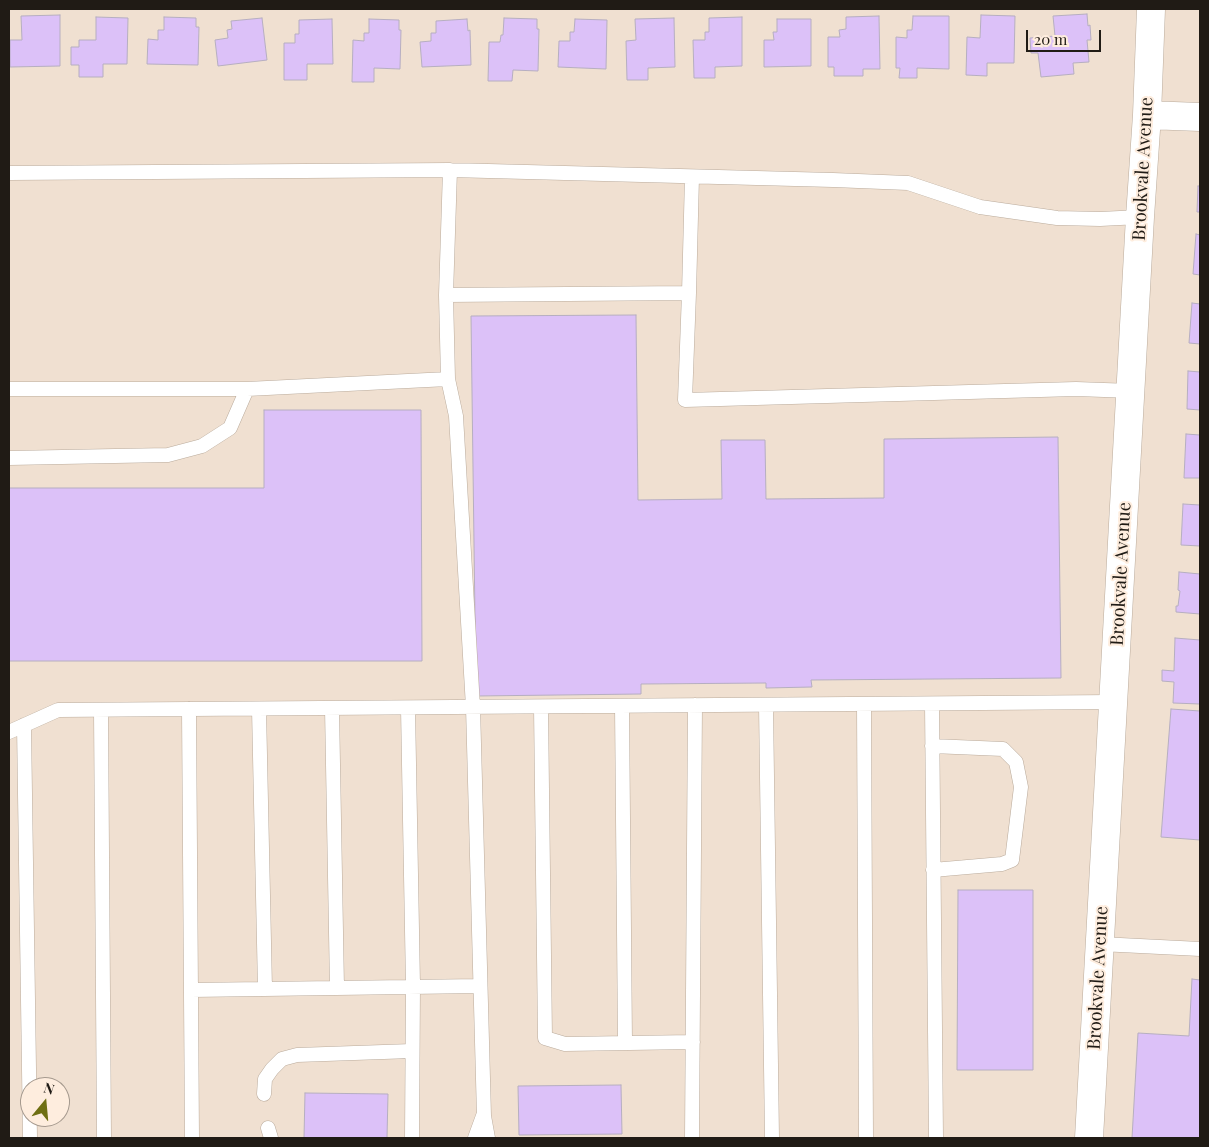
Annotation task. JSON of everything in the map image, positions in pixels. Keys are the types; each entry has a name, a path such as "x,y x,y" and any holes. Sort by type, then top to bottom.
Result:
{"street":[{"name":"Brookvale Avenue","path":"1089,1138 1132,391 1151,9"},
{"path":"1147,115 1200,117"}],"lane":[{"path":"9,173 450,170 833,180 908,183 980,207 1057,218 1100,219 1140,217"},
{"path":"450,170 446,295 448,379 456,416 473,707 484,1116 488,1138"},
{"path":"692,177 686,400 1076,390 1132,391"},
{"path":"446,295 689,293"},
{"path":"9,389 246,389 448,379"},
{"path":"9,458 168,455 202,446 230,428 246,389"},
{"path":"9,732 58,710 1114,702"},
{"path":"864,704 866,1138"},
{"path":"932,704 936,1138"},
{"path":"692,1138 695,705"},
{"path":"766,705 772,1138"},
{"path":"622,706 625,1043"},
{"path":"541,707 545,1038 565,1044 693,1042"},
{"path":"332,708 338,988"},
{"path":"408,708 413,986 412,1138"},
{"path":"189,709 192,1138"},
{"path":"259,709 265,989"},
{"path":"101,710 104,1138"},
{"path":"24,725 30,1138"},
{"path":"932,746 1003,749 1016,762 1021,787 1012,860 1002,864 933,870"},
{"path":"1100,944 1200,949"},
{"path":"191,990 480,986"},
{"path":"264,1094 265,1080 282,1059 297,1055 412,1051"},
{"path":"475,1138 484,1116"}],"building":[{"path":"1087,14 1091,40 1087,40 1089,62 1073,63 1074,74 1041,77 1038,53 1031,53 1030,38 1055,36 1053,16"},
{"path":"60,15 60,66 10,67 10,40 22,40 21,16"},
{"path":"981,15 1015,16 1014,63 987,63 987,76 966,75 967,37 980,38"},
{"path":"879,16 880,69 863,69 863,76 834,76 834,67 828,67 828,37 840,37 839,30 846,29 846,17"},
{"path":"913,16 949,16 949,69 917,68 917,78 899,78 900,68 896,68 896,37 907,38 907,30 912,30"},
{"path":"96,17 128,18 127,64 103,64 103,77 79,77 79,65 71,65 71,47 79,47 79,40 96,40"},
{"path":"164,17 196,18 196,27 199,27 198,65 147,64 148,39 158,40 158,30 164,30"},
{"path":"742,17 742,66 715,67 715,78 694,78 693,40 705,40 705,32 709,32 709,18"},
{"path":"262,18 267,60 218,66 215,40 228,38 227,30 232,29 231,21"},
{"path":"504,18 537,19 537,29 539,29 538,71 513,70 512,81 488,81 489,42 500,42 501,35 503,35"},
{"path":"674,18 675,67 648,68 648,80 627,80 626,41 636,40 635,19"},
{"path":"332,19 333,64 307,64 307,80 284,80 284,43 295,43 295,34 299,34 299,20"},
{"path":"369,19 399,20 399,30 401,30 400,69 374,68 374,82 352,82 353,40 364,41 364,33 369,33"},
{"path":"467,19 468,31 470,30 471,65 422,67 420,42 431,41 431,33 436,33 436,21"},
{"path":"575,19 607,20 606,69 558,67 559,41 570,41 570,32 574,32"},
{"path":"777,19 811,19 811,66 764,67 764,40 774,40 773,32 777,32"},
{"path":"1198,186 1200,186 1200,212 1197,212"},
{"path":"1196,234 1200,235 1200,275 1193,274"},
{"path":"1192,303 1200,304 1200,344 1189,343"},
{"path":"636,315 638,500 722,499 721,440 765,440 766,499 884,498 884,439 1058,437 1061,678 811,680 812,687 766,688 766,683 641,684 641,694 476,696 471,316"},
{"path":"1188,371 1200,372 1200,410 1187,409"},
{"path":"264,410 421,410 422,661 9,661 9,488 264,488"},
{"path":"1186,434 1200,435 1200,478 1184,478"},
{"path":"1183,504 1200,505 1200,546 1181,545"},
{"path":"1179,572 1200,574 1200,614 1176,612 1180,591 1178,590"},
{"path":"1175,638 1200,640 1200,704 1173,703 1174,682 1162,681 1162,670 1174,671"},
{"path":"1171,709 1200,711 1200,840 1161,837"},
{"path":"958,890 1033,890 1033,1070 957,1070"},
{"path":"1192,979 1200,980 1200,1138 1132,1138 1138,1033 1189,1036"},
{"path":"621,1085 622,1134 519,1135 518,1086"},
{"path":"305,1093 388,1094 387,1138 304,1138"}]}
